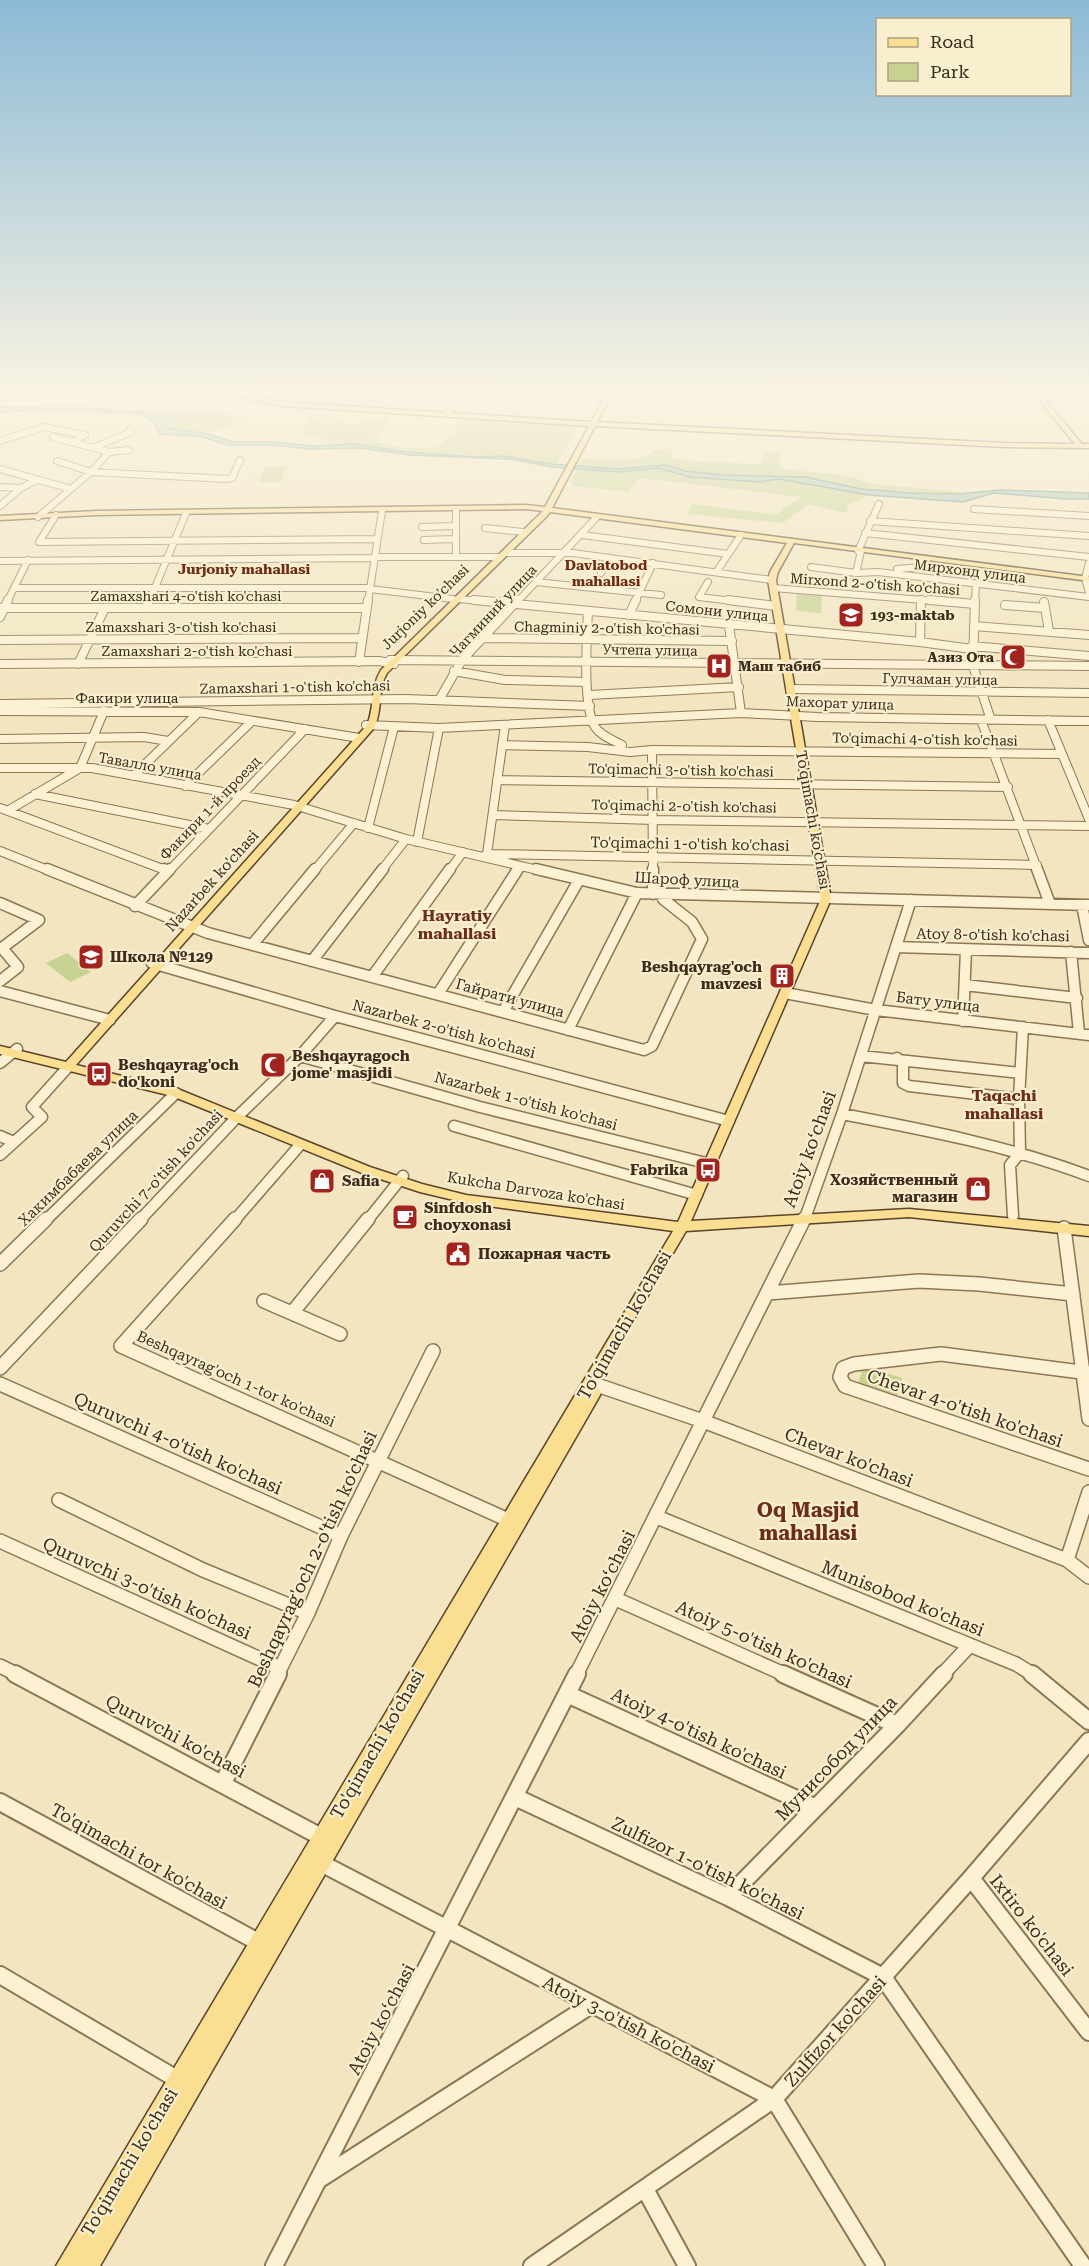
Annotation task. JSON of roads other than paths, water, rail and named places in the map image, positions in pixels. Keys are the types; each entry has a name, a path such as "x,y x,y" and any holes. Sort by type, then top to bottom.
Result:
{"main road":[{"name":"Jurjoniy ko'chasi","path":"456,599 508,553 545,509 550,500"},
{"path":"456,510 516,507 545,509 560,513 1087,579"},
{"name":"Jurjoniy ko'chasi","path":"373,701 378,681 392,661 545,509"},
{"path":"0,518 56,515 545,509 560,513"},
{"path":"773,584 774,572 791,542"},
{"name":"To'qimachi ko'chasi","path":"68,2266 184,2084 686,1225 710,1164 826,899 773,584"},
{"path":"368,725 373,701"},
{"name":"Nazarbek ko'chasi","path":"69,1064 188,926 368,725"},
{"name":"Kukcha Darvoza ko'chasi","path":"0,1045 10,1051 181,1088 300,1145 459,1197 508,1206 653,1226 805,1216 909,1213 1089,1231"},
{"name":"Kukcha Darvoza ko'chasi","path":"69,1064 176,1093 240,1115 401,1179"},
{"name":"Kukcha Darvoza ko'chasi","path":"805,1216 883,1206 1089,1224"},
{"name":"To'qimachi ko'chasi","path":"88,2266 260,1943 316,1861"}],"street":[{"path":"38,517 58,500"},
{"path":"856,573 865,532 879,504"},
{"path":"974,509 1089,516"},
{"path":"456,510 456,556"},
{"path":"359,662 382,511"},
{"path":"146,608 186,513"},
{"path":"56,515 39,542 377,539"},
{"name":"Чагминий улица","path":"439,700 462,660 565,554 597,517"},
{"path":"870,520 1089,536"},
{"path":"422,527 455,526"},
{"path":"485,528 523,532"},
{"path":"865,532 1089,557"},
{"path":"582,535 728,554"},
{"path":"717,571 741,535"},
{"path":"424,540 455,539"},
{"name":"Mirxond 2-o'tish ko'chasi","path":"508,553 610,558 717,571 773,584 975,604"},
{"path":"0,561 498,556"},
{"path":"601,573 610,558"},
{"path":"878,572 921,567 924,559"},
{"path":"0,617 28,560"},
{"path":"1089,562 1087,579 1089,593"},
{"path":"629,615 653,563"},
{"name":"Мирхонд улица","path":"811,567 856,573 878,572 1089,597"},
{"path":"863,594 866,573"},
{"path":"536,582 661,595"},
{"path":"708,582 698,596 776,606"},
{"path":"976,583 973,666 991,720"},
{"name":"Сомони улица","path":"15,588 370,589 729,625 1089,656"},
{"path":"1042,592 1049,631"},
{"path":"920,642 921,599"},
{"path":"1005,605 1045,608"},
{"path":"78,664 105,608"},
{"name":"Zamaxshari 4-o'tish ko'chasi","path":"2,609 367,608"},
{"path":"588,611 586,682 591,719 598,731 622,745"},
{"path":"729,625 741,713"},
{"path":"974,626 1089,635"},
{"name":"Zamaxshari 3-o'tish ko'chasi","path":"0,640 362,638"},
{"name":"Chagminiy 2-o'tish ko'chasi","path":"482,638 732,641"},
{"name":"Учтепа улица","path":"392,661 1089,666"},
{"name":"Zamaxshari 2-o'tish ko'chasi","path":"0,664 392,661"},
{"path":"454,671 504,680 586,682"},
{"path":"588,694 739,687"},
{"name":"Гулчаман улица","path":"790,689 1089,693"},
{"name":"Zamaxshari 1-o'tish ko'chasi","path":"0,704 439,700 590,706"},
{"name":"Факири улица","path":"0,711 199,712 357,738"},
{"path":"4,809 80,768 104,711"},
{"path":"133,776 199,712"},
{"name":"Махорат улица","path":"368,725 439,728 741,713 1089,721"},
{"path":"981,720 1050,904"},
{"path":"1048,720 1089,819"},
{"path":"185,786 252,721"},
{"path":"485,855 494,815 505,725"},
{"path":"368,828 394,727"},
{"path":"417,842 439,728"},
{"name":"Факири 1-й проезд","path":"135,906 305,729"},
{"path":"0,739 144,737 168,741"},
{"name":"To'qimachi 4-o'tish ko'chasi","path":"502,745 588,747 630,752 652,750 1061,754"},
{"path":"652,750 654,820 652,856 658,894"},
{"name":"Тавалло улица","path":"0,768 80,768 296,806"},
{"name":"To'qimachi 3-o'tish ko'chasi","path":"497,780 1008,787"},
{"path":"35,794 209,829"},
{"name":"Шароф улица","path":"296,806 417,842 485,855 520,866 637,893 1085,905"},
{"path":"4,809 168,871"},
{"name":"To'qimachi 2-o'tish ko'chasi","path":"494,815 654,820 1089,826"},
{"path":"252,945 354,823"},
{"path":"312,961 406,839"},
{"name":"Гайрати улица","path":"0,851 188,926 644,1050 652,1046 702,939 692,922 658,894"},
{"path":"372,977 463,852"},
{"name":"To'qimachi 1-o'tish ko'chasi","path":"485,855 652,856 1037,865"},
{"path":"438,994 520,866"},
{"path":"503,1012 579,880"},
{"path":"568,1030 637,893"},
{"name":"Atoiy koʻchasi","path":"274,2266 616,1599 805,1216 842,1114 911,900"},
{"path":"0,903 38,918 39,922 4,946 3,951 18,967 0,981"},
{"path":"1085,905 1089,940"},
{"name":"Atoy 8-o'tish ko'chasi","path":"896,947 1089,953"},
{"path":"963,1021 966,950"},
{"path":"1071,952 1079,986 1077,998 1084,1034"},
{"name":"Nazarbek 2-o'tish ko'chasi","path":"155,964 334,1016 729,1121"},
{"path":"965,985 1077,998"},
{"path":"0,991 106,1019"},
{"name":"Бату улица","path":"785,993 876,1010 1084,1034"},
{"name":"Quruvchi 7-o'tish ko'chasi","path":"0,1368 240,1115 300,1056 334,1016"},
{"path":"1013,1216 1010,1166 1020,1153 1019,1099 1023,1027"},
{"path":"0,1063 10,1051"},
{"name":"Nazarbek 1-o'tish ko'chasi","path":"300,1056 480,1107 710,1164"},
{"path":"861,1056 897,1058 1020,1073"},
{"path":"897,1058 903,1063 903,1083 909,1086 1019,1099"},
{"path":"0,1155 42,1117 32,1107 69,1064"},
{"name":"Хакимбабаева улица","path":"0,1264 176,1093"},
{"path":"842,1114 934,1131 1039,1157 1089,1176"},
{"path":"454,1125 697,1195"},
{"path":"0,1136 14,1142"},
{"name":"Beshqayrag'och 1-tor ko'chasi","path":"300,1145 161,1304 121,1346 282,1416 513,1522"},
{"path":"292,1313 401,1179"},
{"path":"1064,1228 1086,1372 1089,1419"},
{"path":"768,1293 919,1281 979,1284 1073,1294"},
{"path":"264,1301 340,1334"},
{"name":"Beshqayrag'och 2-o'tish ko'chasi","path":"223,1783 308,1612 340,1536 433,1351"},
{"name":"Chevar 4-o'tish ko'chasi","path":"1086,1372 940,1354 854,1364 841,1372 840,1380 845,1386 1089,1469"},
{"name":"Quruvchi 4-o'tish ko'chasi","path":"0,1384 340,1536"},
{"name":"Chevar ko'chasi","path":"595,1384 703,1421 1067,1560 1089,1577"},
{"path":"1067,1560 1089,1492"},
{"path":"59,1500 203,1570 308,1612"},
{"name":"Munisobod ko'chasi","path":"657,1517 1029,1671 1089,1720"},
{"name":"Quruvchi 3-o'tish ko'chasi","path":"0,1541 280,1668"},
{"name":"Atoiy 5-o'tish ko'chasi","path":"616,1599 897,1725"},
{"name":"Мунисобод улица","path":"728,1897 897,1725 970,1645"},
{"name":"Quruvchi ko'chasi","path":"0,1666 328,1840"},
{"name":"Atoiy 4-o'tish ko'chasi","path":"567,1694 814,1807"},
{"name":"Zulfizor ko'chasi","path":"532,2266 774,2099 971,1878 1089,1741"},
{"name":"Zulfizor 1-o'tish ko'chasi","path":"515,1797 728,1897 883,1977"},
{"name":"To'qimachi tor ko'chasi","path":"0,1802 260,1943"},
{"name":"Atoiy 3-o'tish ko'chasi","path":"316,1861 774,2099"},
{"name":"Ixtiro ko'chasi","path":"971,1878 1087,2024"},
{"path":"0,1975 184,2084"},
{"path":"883,1977 1083,2266"},
{"path":"317,2181 591,2005"},
{"path":"774,2099 876,2266"},
{"path":"645,2189 687,2266"}],"water":[{"path":"933,500 971,500 963,502"}],"place":[{"name":"193-maktab","path":"851,615"},
{"name":"Азиз Ота","path":"1013,657"},
{"name":"Маш табиб","path":"719,666"},
{"name":"Школа №129","path":"91,957"},
{"name":"Beshqayrag'och mavzesi","path":"782,976"},
{"name":"Beshqayragoch jome' masjidi","path":"273,1065"},
{"name":"Beshqayrag'och do'koni","path":"99,1074"},
{"name":"Fabrika","path":"708,1170"},
{"name":"Safia","path":"322,1181"},
{"name":"Хозяйственный магазин","path":"978,1189"},
{"name":"Sinfdosh choyxonasi","path":"405,1217"},
{"name":"Пожарная часть","path":"458,1254"}],"district":[{"name":"Jurjoniy mahallasi","path":"244,569"},
{"name":"Davlatobod mahallasi","path":"606,574"},
{"name":"Hayratiy mahallasi","path":"457,924"},
{"name":"Taqachi mahallasi","path":"1004,1104"},
{"name":"Oq Masjid mahallasi","path":"808,1522"}]}
